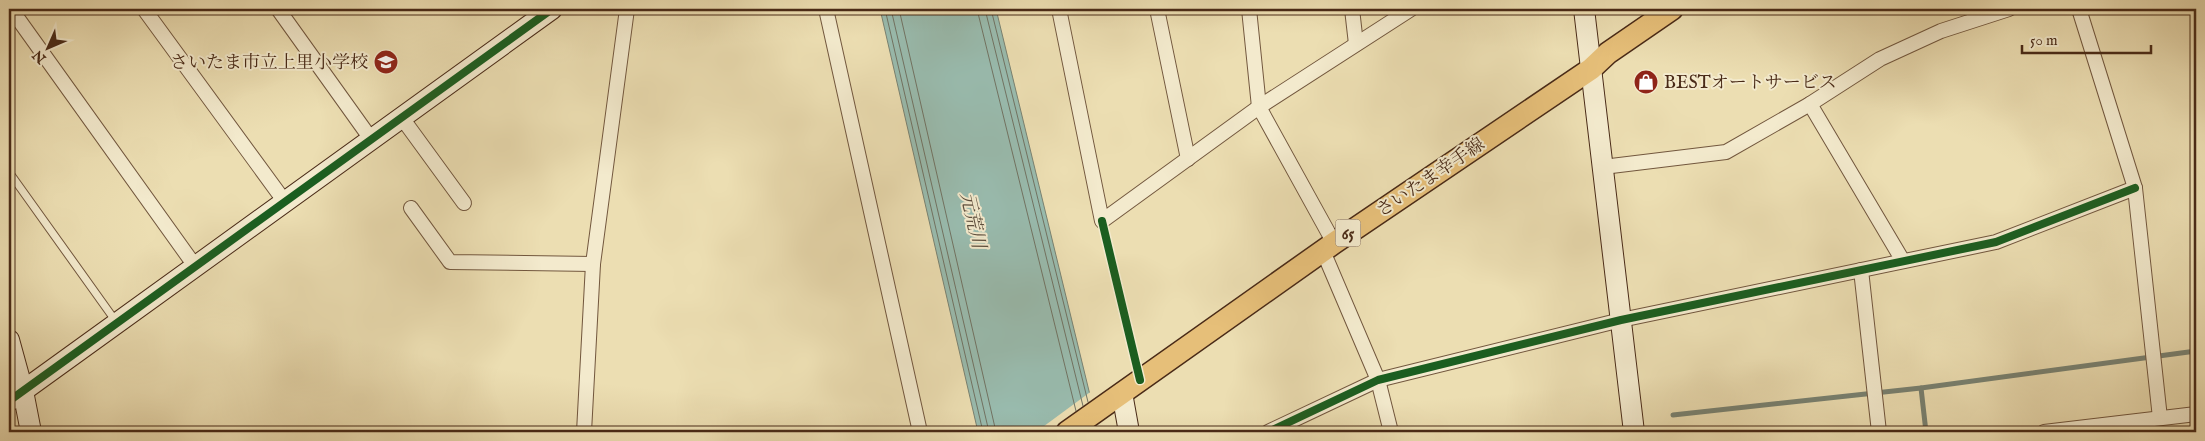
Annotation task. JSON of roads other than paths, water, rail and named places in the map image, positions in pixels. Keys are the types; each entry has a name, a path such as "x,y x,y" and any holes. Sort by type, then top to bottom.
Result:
{"main road":[{"name":"さいたま幸手線","path":"1067,432 1328,247 1590,69 1608,53 1672,9"}],"street":[{"path":"11,9 195,266"},
{"path":"144,9 285,202"},
{"path":"278,9 371,139"},
{"path":"16,396 552,9"},
{"path":"584,432 592,264 627,9"},
{"path":"826,9 920,432"},
{"path":"1059,9 1102,221 1259,107 1411,9"},
{"path":"1156,9 1188,159"},
{"path":"1249,9 1259,107 1328,247 1378,380 1391,432"},
{"path":"1352,9 1356,44"},
{"path":"1584,9 1634,432"},
{"path":"1603,168 1726,152 1810,104 1880,59 1941,31 2009,9"},
{"path":"2079,9 2135,188 2160,418"},
{"path":"1810,104 1903,261"},
{"path":"402,118 464,203"},
{"path":"1268,432 1378,380 1621,320 1996,242 2135,188"},
{"path":"411,208 450,262 592,264"},
{"path":"1861,270 1879,432"},
{"path":"9,340 16,396 31,432"},
{"path":"1115,397 1129,432"},
{"path":"2044,432 2101,429 2160,418 2196,414"}],"lane":[{"path":"9,172 117,323"}],"water":[{"name":"元荒川","path":"880,9 996,9 1099,432 978,432"}],"waterway":[{"path":"1673,415 1921,388 2196,351"},
{"path":"1921,388 1926,432"}],"place":[{"name":"さいたま市立上里小学校","path":"386,62"},
{"name":"BESTオートサービス","path":"1646,82"}]}
